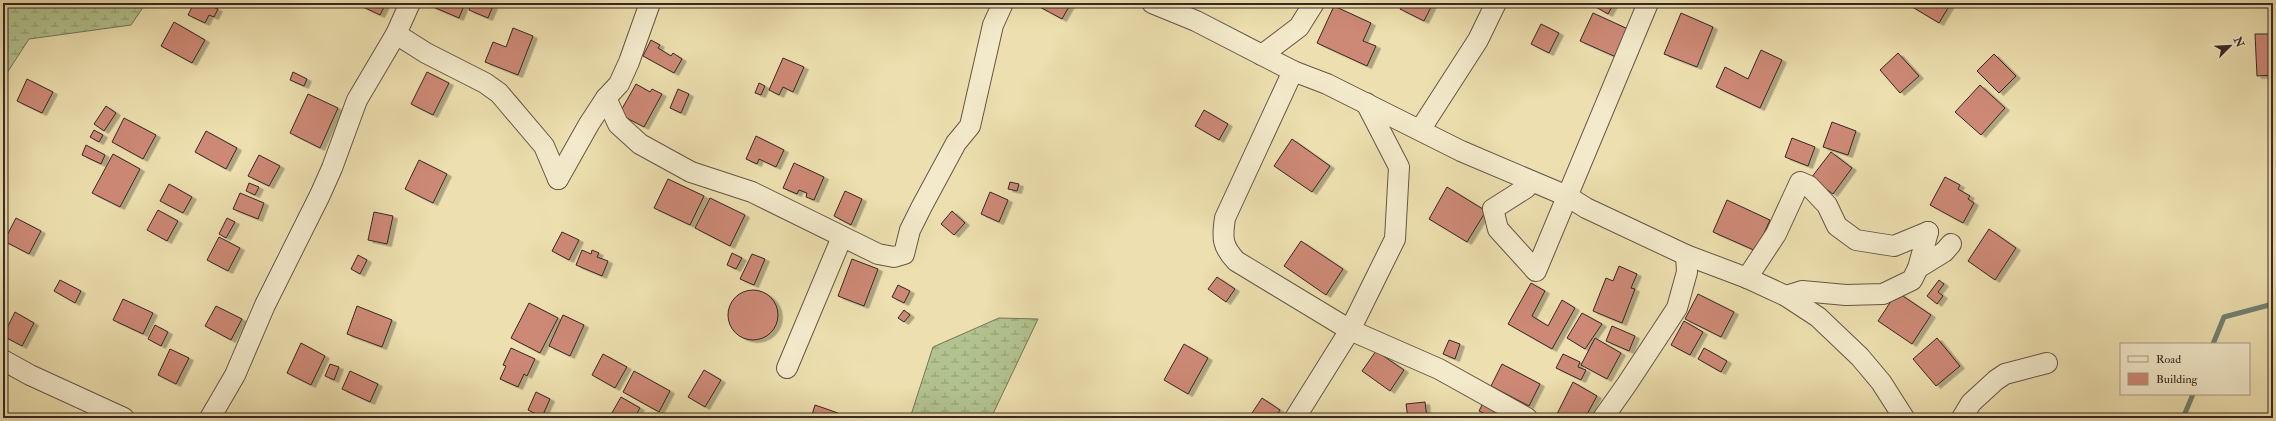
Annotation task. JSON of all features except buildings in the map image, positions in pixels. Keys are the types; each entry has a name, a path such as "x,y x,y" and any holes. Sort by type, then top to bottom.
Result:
{"street":[{"path":"210,418 235,375 265,305 320,195 332,168 357,100 396,34 410,3"},
{"path":"396,34 426,53 500,92 544,146 558,179 606,98 619,84 629,62 650,3"},
{"path":"606,98 618,124 640,144 691,172 752,192 878,254 894,257 904,254 910,230 922,206 956,143 970,126 993,25 1004,3"},
{"path":"1152,3 1196,21 1293,71 1327,84 1461,151 1567,196 1586,208 1686,255 1747,278 1786,296 1818,316 1860,357 1881,382 1904,418"},
{"path":"1262,55 1299,27 1314,3"},
{"path":"1420,130 1478,40 1496,3"},
{"path":"1526,178 1526,188 1493,209 1498,229 1536,271 1648,3"},
{"path":"1293,71 1225,218 1222,235 1226,251 1236,261 1350,330 1440,369 1527,418"},
{"path":"1295,418 1350,330 1395,239 1398,167 1366,103"},
{"path":"1747,278 1776,234 1800,182 1809,186 1827,205 1837,226 1856,240 1894,246 1928,232 1918,268 1912,280 1883,294 1846,295 1802,291 1786,296"},
{"path":"787,368 842,237"},
{"path":"1918,268 1944,252 1951,244"},
{"path":"1603,418 1677,308 1687,272 1686,255"},
{"path":"3,360 30,375 124,418"},
{"path":"1962,418 1970,403 2005,374 2047,363"}],"green space":[{"path":"3,3 146,3 131,25 29,39 3,79"},
{"path":"999,318 1038,319 991,418 910,418 933,347"}],"waterway":[{"path":"2213,343 2224,317 2273,304"},
{"path":"2183,418 2193,395"}]}
